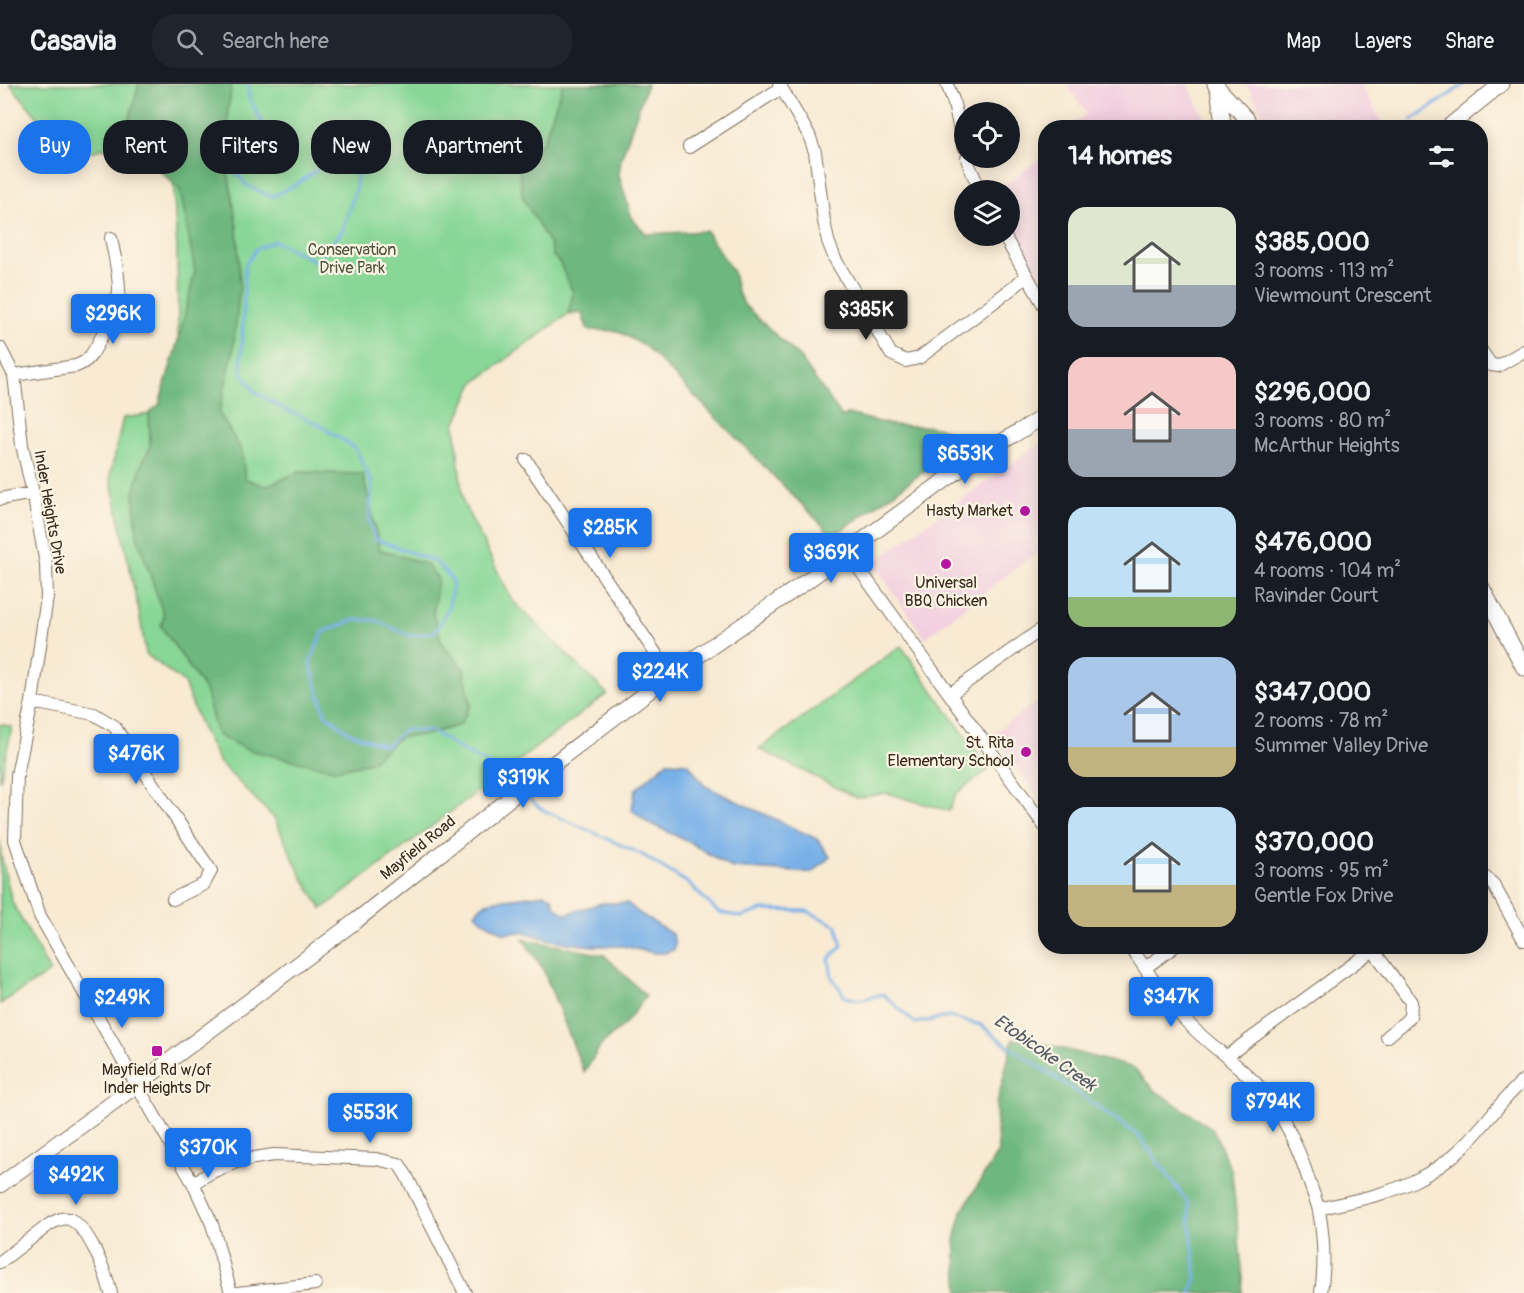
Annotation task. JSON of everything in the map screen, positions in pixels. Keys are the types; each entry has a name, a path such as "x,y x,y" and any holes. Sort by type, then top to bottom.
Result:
{"main road":[{"path":"1457,120 1501,84"},
{"path":"1216,86 1222,120"},
{"path":"1216,86 1247,120"},
{"name":"Mayfield Road","path":"0,1185 357,920 669,675 807,581 938,484 1038,417"},
{"path":"1488,599 1524,668"}],"street":[{"path":"947,84 954,104"},
{"path":"689,147 780,86 809,135 816,152 824,221 835,259 891,354 906,361 919,358 1026,276"},
{"path":"14,375 76,366 84,363 92,355 116,304 119,292 111,238"},
{"path":"1010,246 1038,296"},
{"name":"Inder Heights Drive","path":"0,348 14,375 22,446 46,564 47,597 32,702 17,775 15,840 39,916 193,1183 212,1224 231,1293"},
{"path":"1488,361 1491,365 1498,366 1524,351"},
{"path":"526,460 669,675"},
{"path":"0,499 33,493"},
{"path":"847,552 1038,817"},
{"path":"950,694 1038,632"},
{"path":"32,702 94,714 114,726 211,871 204,884 173,899"},
{"path":"1488,880 1493,884 1524,940"},
{"path":"1135,954 1182,1018 1198,1035 1227,1056 1264,1092 1289,1130 1318,1209 1324,1265 1321,1293"},
{"path":"1145,968 1164,954"},
{"path":"1227,1056 1367,954"},
{"path":"1379,954 1411,1002 1410,1016 1387,1037"},
{"path":"1318,1209 1394,1189 1432,1170 1464,1145 1502,1101 1524,1080"},
{"path":"193,1183 236,1162 274,1155 376,1160 399,1164 465,1293"},
{"path":"0,1262 50,1224 68,1219 80,1228 98,1255 111,1293"},
{"path":"237,1293 315,1284"}],"shaded area":[{"path":"1066,84 1188,84 1206,120 1078,120 1087,114"},
{"path":"1246,84 1361,84 1380,120 1266,120"},
{"path":"1038,160 1038,271 1020,238 1020,180 1011,180"},
{"path":"1038,445 1038,551 925,638 877,569 876,560"},
{"name":"St. Rita Elementary School","path":"1038,701 1038,797 993,734"}],"green space":[{"name":"Conservation Drive Park","path":"10,84 632,84 611,150 632,219 664,252 725,270 745,306 800,358 842,417 848,414 891,425 937,427 968,440 833,536 618,309 568,314 474,383 455,424 463,502 512,600 607,694 322,909 302,877 274,818 219,762 201,727 184,683 146,654 110,476 123,418 179,410 177,250 173,174 188,174 188,120 103,120 103,149 91,152 91,120 40,120"},
{"path":"139,84 232,84 228,120 200,120 200,174 228,174 237,226 240,285 233,352 219,413 242,451 245,479 266,486 299,472 363,474 380,550 426,564 438,579 433,614 442,644 464,669 471,705 460,725 425,735 400,737 371,762 336,770 248,750 217,735 205,690 161,626 164,616 137,536 134,493 141,466 150,447 149,413 159,405 180,334 195,271 180,190 164,174 188,174 188,120 129,120"},
{"path":"563,84 647,84 621,159 619,175 632,219 646,234 706,231 733,272 737,292 745,306 800,358 842,417 848,414 891,425 937,427 968,440 833,536 646,347 618,331 588,330 581,312 568,314 573,293 560,263 553,256 550,245 523,198 520,174 543,174 543,142"},
{"path":"901,646 989,769 956,794 949,811 887,793 857,798 759,749"},
{"path":"0,724 12,727 0,781"},
{"path":"0,840 1,855 12,902 50,972 0,1004"},
{"path":"523,939 604,955 646,996 625,1024 602,1044 584,1072 542,967"},
{"path":"1013,1039 1045,1044 1134,1068 1153,1089 1213,1129 1232,1173 1243,1279 1242,1293 959,1293 955,1240 962,1211 998,1152 996,1107"}],"water":[{"path":"667,762 688,763 705,786 817,839 830,857 812,873 732,868 689,842 647,822 632,810 635,790"},
{"path":"545,894 552,897 555,906 565,914 602,903 627,903 672,934 675,943 674,950 654,953 622,946 575,944 523,932 504,933 483,921 475,913 490,901"}],"waterway":[{"name":"Etobicoke Creek","path":"248,84 249,98 265,128 256,146 237,145 232,167 246,185 272,197 317,170 325,157 344,140 356,141 360,157 355,191 342,231 317,262 274,241 256,249 245,266 241,371 255,392 284,409 316,423 355,448 372,483 369,521 375,539 436,562 453,581 449,607 435,632 410,636 375,620 354,620 323,632 310,663 325,714 350,733 386,746 404,730 432,731 501,771 517,787"},
{"path":"1412,120 1465,84"},
{"name":"Etobicoke Creek","path":"524,794 541,809 641,854 688,883 718,912 741,917 762,910 807,911 837,926 842,946 829,959 832,977 845,997 860,1000 883,994 915,1023 949,1017 981,1025 1139,1136 1188,1203 1196,1277 1191,1293"}],"place":[{"name":"Hasty Market","path":"1025,511"},
{"name":"Universal BBQ Chicken","path":"946,564"},
{"name":"St. Rita Elementary School","path":"1026,752"},
{"name":"Mayfield Rd w/of Inder Heights Dr","path":"157,1051"}]}
